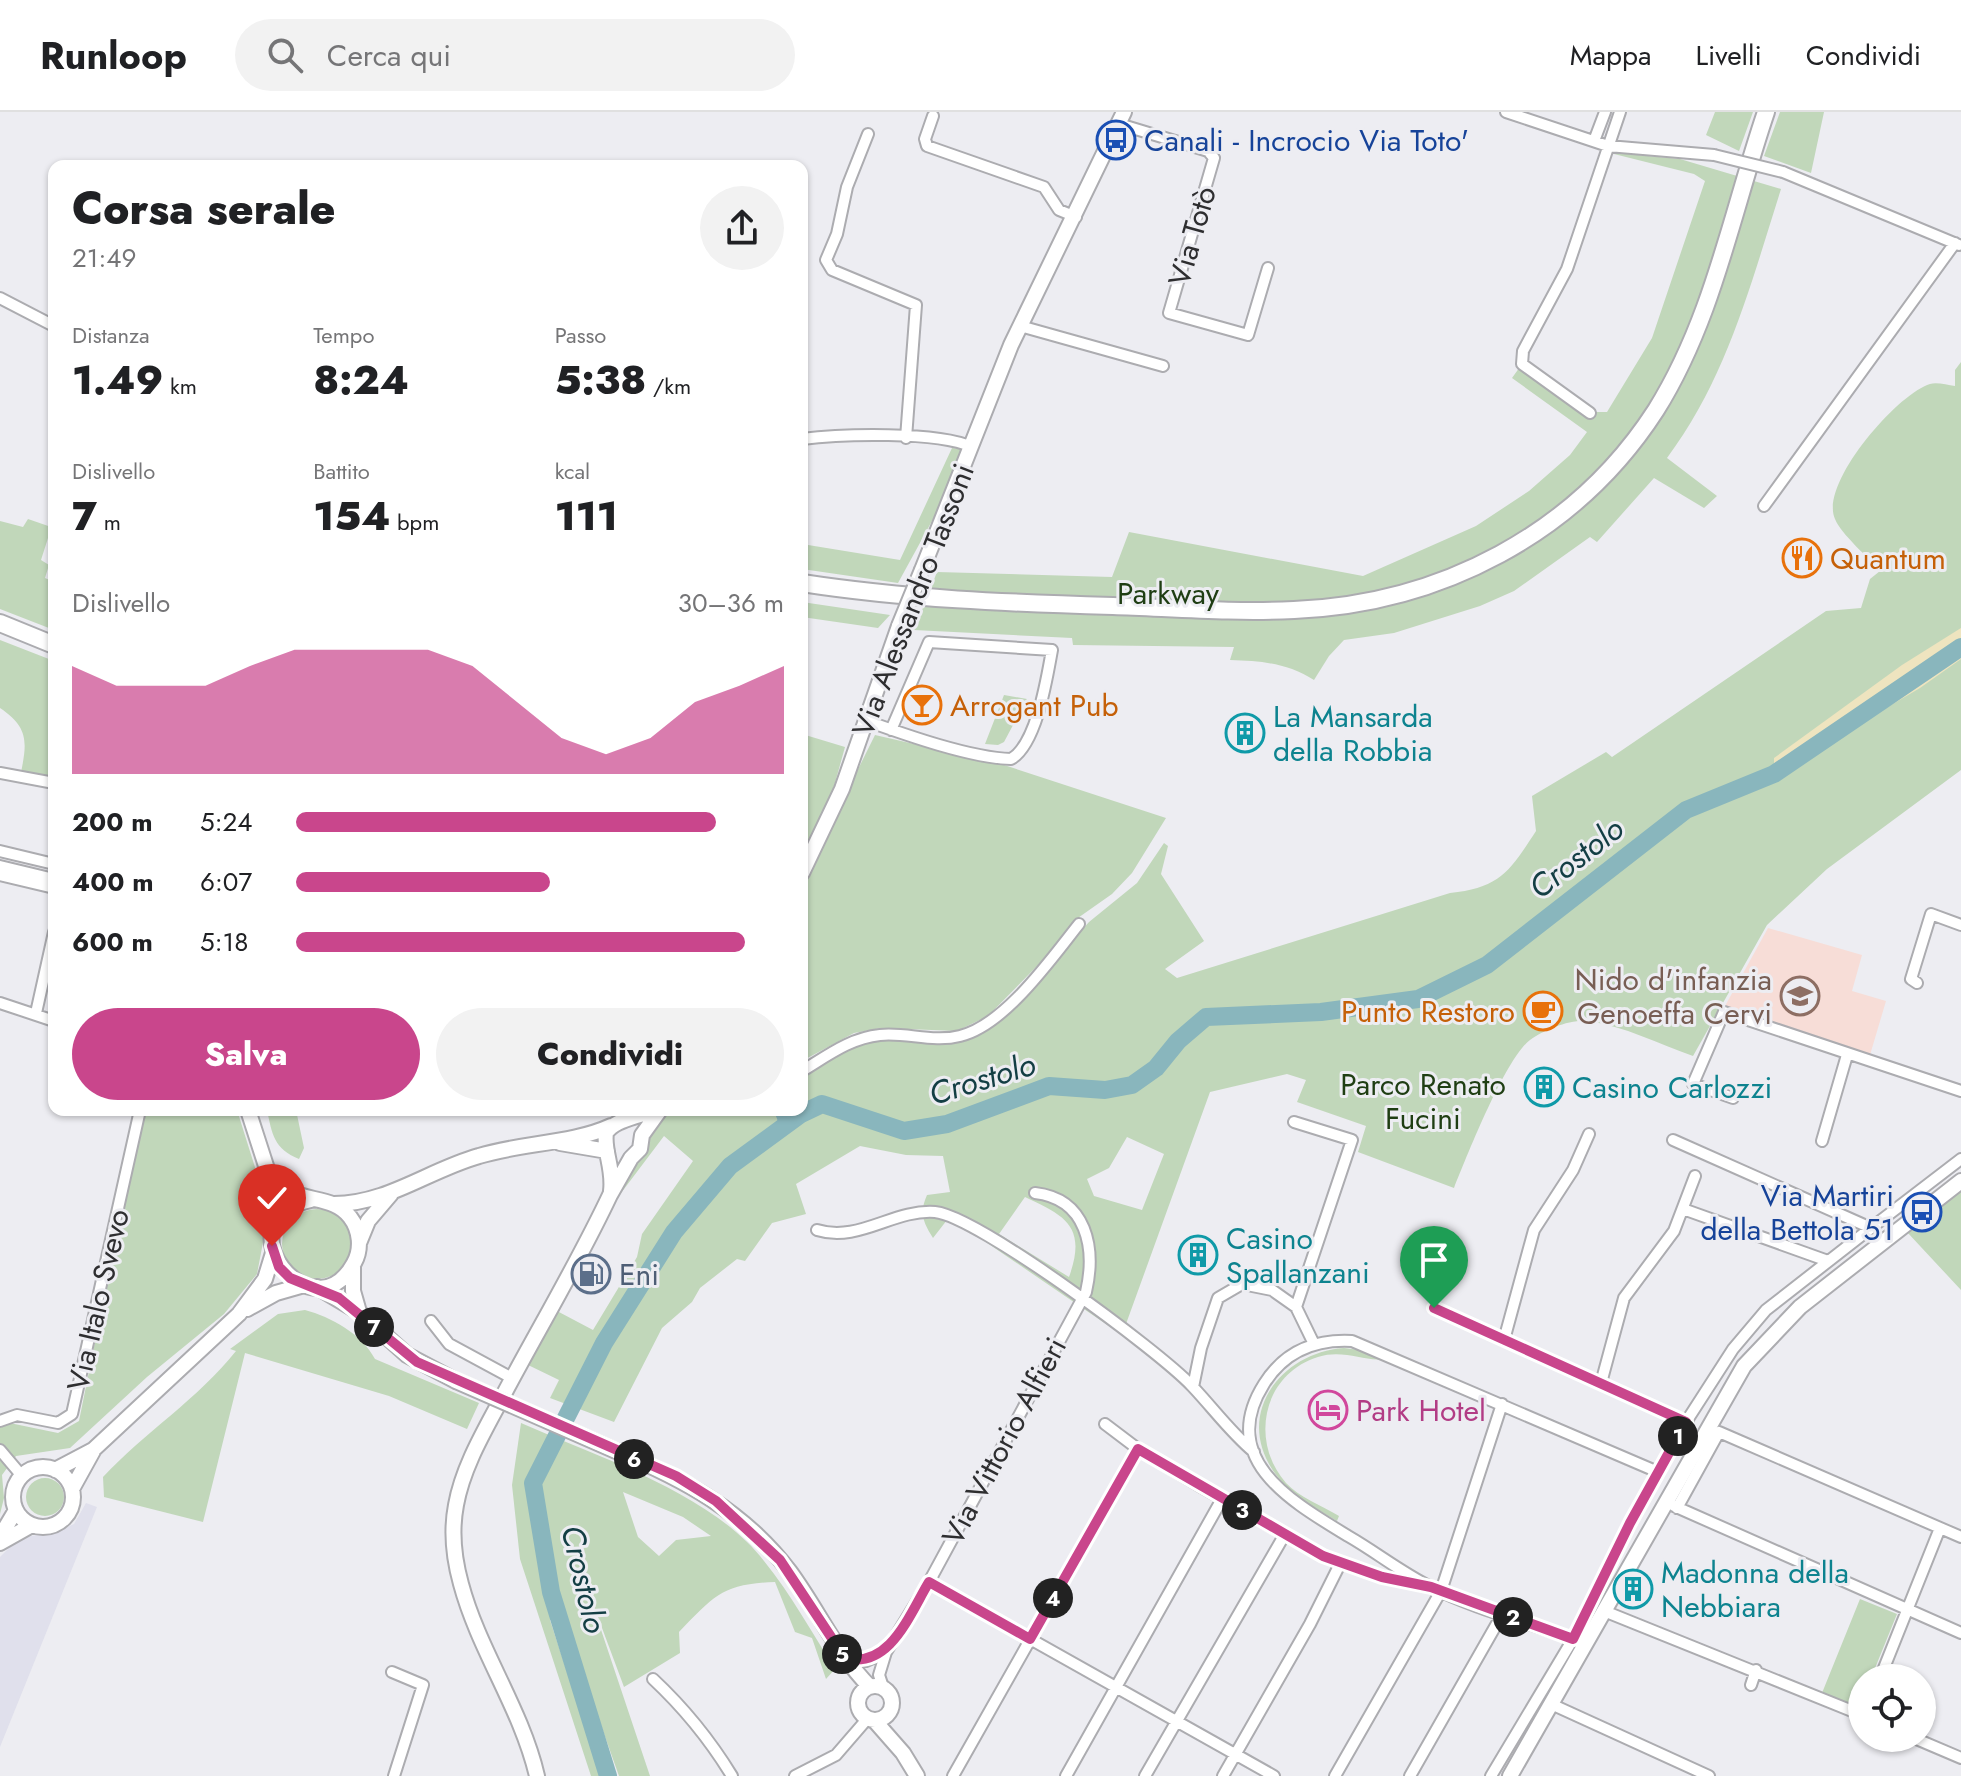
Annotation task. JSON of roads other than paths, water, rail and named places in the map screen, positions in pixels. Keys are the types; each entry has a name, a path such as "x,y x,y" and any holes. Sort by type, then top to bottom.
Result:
{"main road":[{"path":"808,584 950,601 1293,610 1360,604 1402,595 1485,564 1542,528 1584,496 1621,457 1656,410 1700,320 1766,112"},
{"path":"0,623 48,643"}],"street":[{"path":"1506,112 1608,146 1714,155 1783,172 1958,245 1764,506"},
{"path":"1594,141 1605,112"},
{"path":"1590,413 1522,364 1523,351 1567,269 1620,112"},
{"path":"933,116 925,139 927,146 1044,187 1059,210 1076,217"},
{"name":"Via Alessandro Tassoni","path":"808,861 834,810 899,626 1020,326 1076,217 1121,118"},
{"name":"Via Totò","path":"1121,118 1208,151 1214,158 1169,313 1248,335 1268,268"},
{"path":"868,134 847,187 827,266 916,305 906,438"},
{"path":"0,298 48,323"},
{"path":"1020,326 1163,366"},
{"path":"808,439 906,438 972,447"},
{"path":"867,721 891,730 1011,759 1020,750 1042,706 1052,650 929,642 891,730"},
{"path":"0,773 48,782"},
{"path":"0,851 48,863"},
{"path":"0,866 48,878"},
{"path":"0,875 48,887"},
{"path":"1917,983 1911,979 1931,914 1961,925"},
{"path":"808,1068 860,1039 881,1035 946,1038 968,1034 991,1021 1014,999 1079,924"},
{"path":"36,1013 48,959"},
{"path":"0,1003 48,1018"},
{"path":"1733,1098 1693,1084 1724,1012 1961,1091"},
{"path":"1822,1141 1847,1055"},
{"name":"Via Italo Svevo","path":"0,1421 17,1415 58,1423 72,1414 139,1116"},
{"path":"32,1525 16,1510 13,1495 22,1476 35,1468 55,1470 93,1450 239,1314 265,1279 278,1220 267,1169 250,1116"},
{"path":"267,1169 288,1190 311,1200 354,1204 391,1194 452,1164 495,1151 544,1143 628,1122 640,1116"},
{"path":"537,1776 523,1731 467,1604 454,1536 461,1482 512,1378 610,1195 631,1158 640,1149 642,1135 656,1116"},
{"path":"628,1122 642,1135"},
{"path":"1294,1122 1352,1140 1296,1307"},
{"path":"610,1195 609,1153 605,1138 611,1126"},
{"path":"1504,1340 1534,1230 1573,1170 1589,1134"},
{"path":"1673,1140 1871,1228"},
{"path":"544,1143 586,1145 631,1158"},
{"path":"1491,1776 1573,1639 1686,1422 1756,1318 1961,1159"},
{"path":"1601,1383 1624,1298 1674,1231 1695,1176"},
{"path":"1671,1505 1733,1382 1769,1335 1961,1181"},
{"name":"Via Vittorio Alfieri","path":"872,1690 883,1654 929,1582 1086,1292 1092,1266 1086,1232 1074,1208 1052,1195 1035,1193"},
{"path":"359,1312 353,1291 353,1265 368,1221 391,1194"},
{"path":"278,1220 295,1205 311,1200"},
{"path":"334,1204 350,1217 359,1243"},
{"path":"1683,1209 1828,1261"},
{"path":"817,1230 836,1236 934,1212 966,1222 1080,1299 1100,1309 1193,1387 1224,1425 1254,1452 1271,1483 1293,1502 1436,1589"},
{"path":"273,1253 284,1273 359,1312 397,1348 456,1381 686,1482 753,1531 790,1572 849,1664 872,1690 891,1697 890,1711 903,1753"},
{"path":"239,1314 276,1293 333,1283 353,1265"},
{"path":"1193,1387 1201,1348 1218,1298 1242,1284 1272,1290 1296,1307 1314,1344"},
{"path":"1434,1308 1686,1422"},
{"path":"431,1321 449,1344 512,1378"},
{"path":"1254,1452 1252,1422 1264,1385 1289,1356 1314,1344 1337,1340 1365,1344 1658,1472"},
{"path":"1335,1776 1436,1589 1502,1404"},
{"path":"1105,1424 1138,1449 1222,1499 1341,1562 1382,1577 1436,1589 1573,1639"},
{"path":"1510,1776 1604,1611 1719,1432 1961,1537"},
{"path":"953,1776 1138,1449"},
{"path":"0,1450 22,1476"},
{"path":"0,1540 32,1525 50,1527 65,1518 73,1503 72,1489 93,1450"},
{"path":"55,1470 72,1489"},
{"path":"1066,1776 1222,1499"},
{"path":"1671,1505 1961,1633"},
{"path":"0,1540 16,1510"},
{"path":"1886,1664 1940,1528"},
{"path":"1145,1776 1285,1534"},
{"path":"1223,1776 1310,1624 1341,1562"},
{"path":"929,1582 1274,1776"},
{"path":"1604,1611 1848,1709"},
{"path":"1410,1776 1503,1613"},
{"path":"849,1664 883,1654"},
{"path":"1751,1685 1756,1670"},
{"path":"392,1672 423,1685 394,1776"},
{"path":"653,1679 714,1747 732,1776"},
{"path":"872,1690 860,1710 903,1753 917,1776"},
{"path":"1551,1704 1709,1776"},
{"path":"795,1776 836,1755 871,1719 890,1711"},
{"path":"1936,1747 1961,1758"}],"waterway":[{"name":"Crostolo","path":"808,1111 822,1104 904,1131 947,1124 1049,1086 1105,1090 1132,1085 1156,1068 1178,1041 1206,1017 1321,1012 1418,999 1487,965 1686,810 1774,774 1961,647"},
{"path":"781,1116 785,1126"},
{"name":"Crostolo","path":"608,1776 551,1592 533,1483 604,1343 674,1232 730,1166 798,1116"}],"place":[{"name":"Canali - Incrocio Via Toto'","path":"1116,140"},
{"name":"Quantum","path":"1802,558"},
{"name":"Arrogant Pub","path":"922,705"},
{"name":"La Mansarda della Robbia","path":"1245,733"},
{"name":"Nido d'infanzia Genoeffa Cervi","path":"1800,996"},
{"name":"Punto Restoro","path":"1543,1011"},
{"name":"Casino Carlozzi","path":"1544,1087"},
{"name":"Via Martiri della Bettola 51","path":"1922,1212"},
{"name":"Casino Spallanzani","path":"1198,1255"},
{"name":"Eni","path":"591,1274"},
{"name":"Park Hotel","path":"1328,1410"},
{"name":"Madonna della Nebbiara","path":"1633,1589"}],"park label":[{"name":"Parkway","path":"1168,593"},
{"name":"Parco Renato Fucini","path":"1423,1101"}]}
